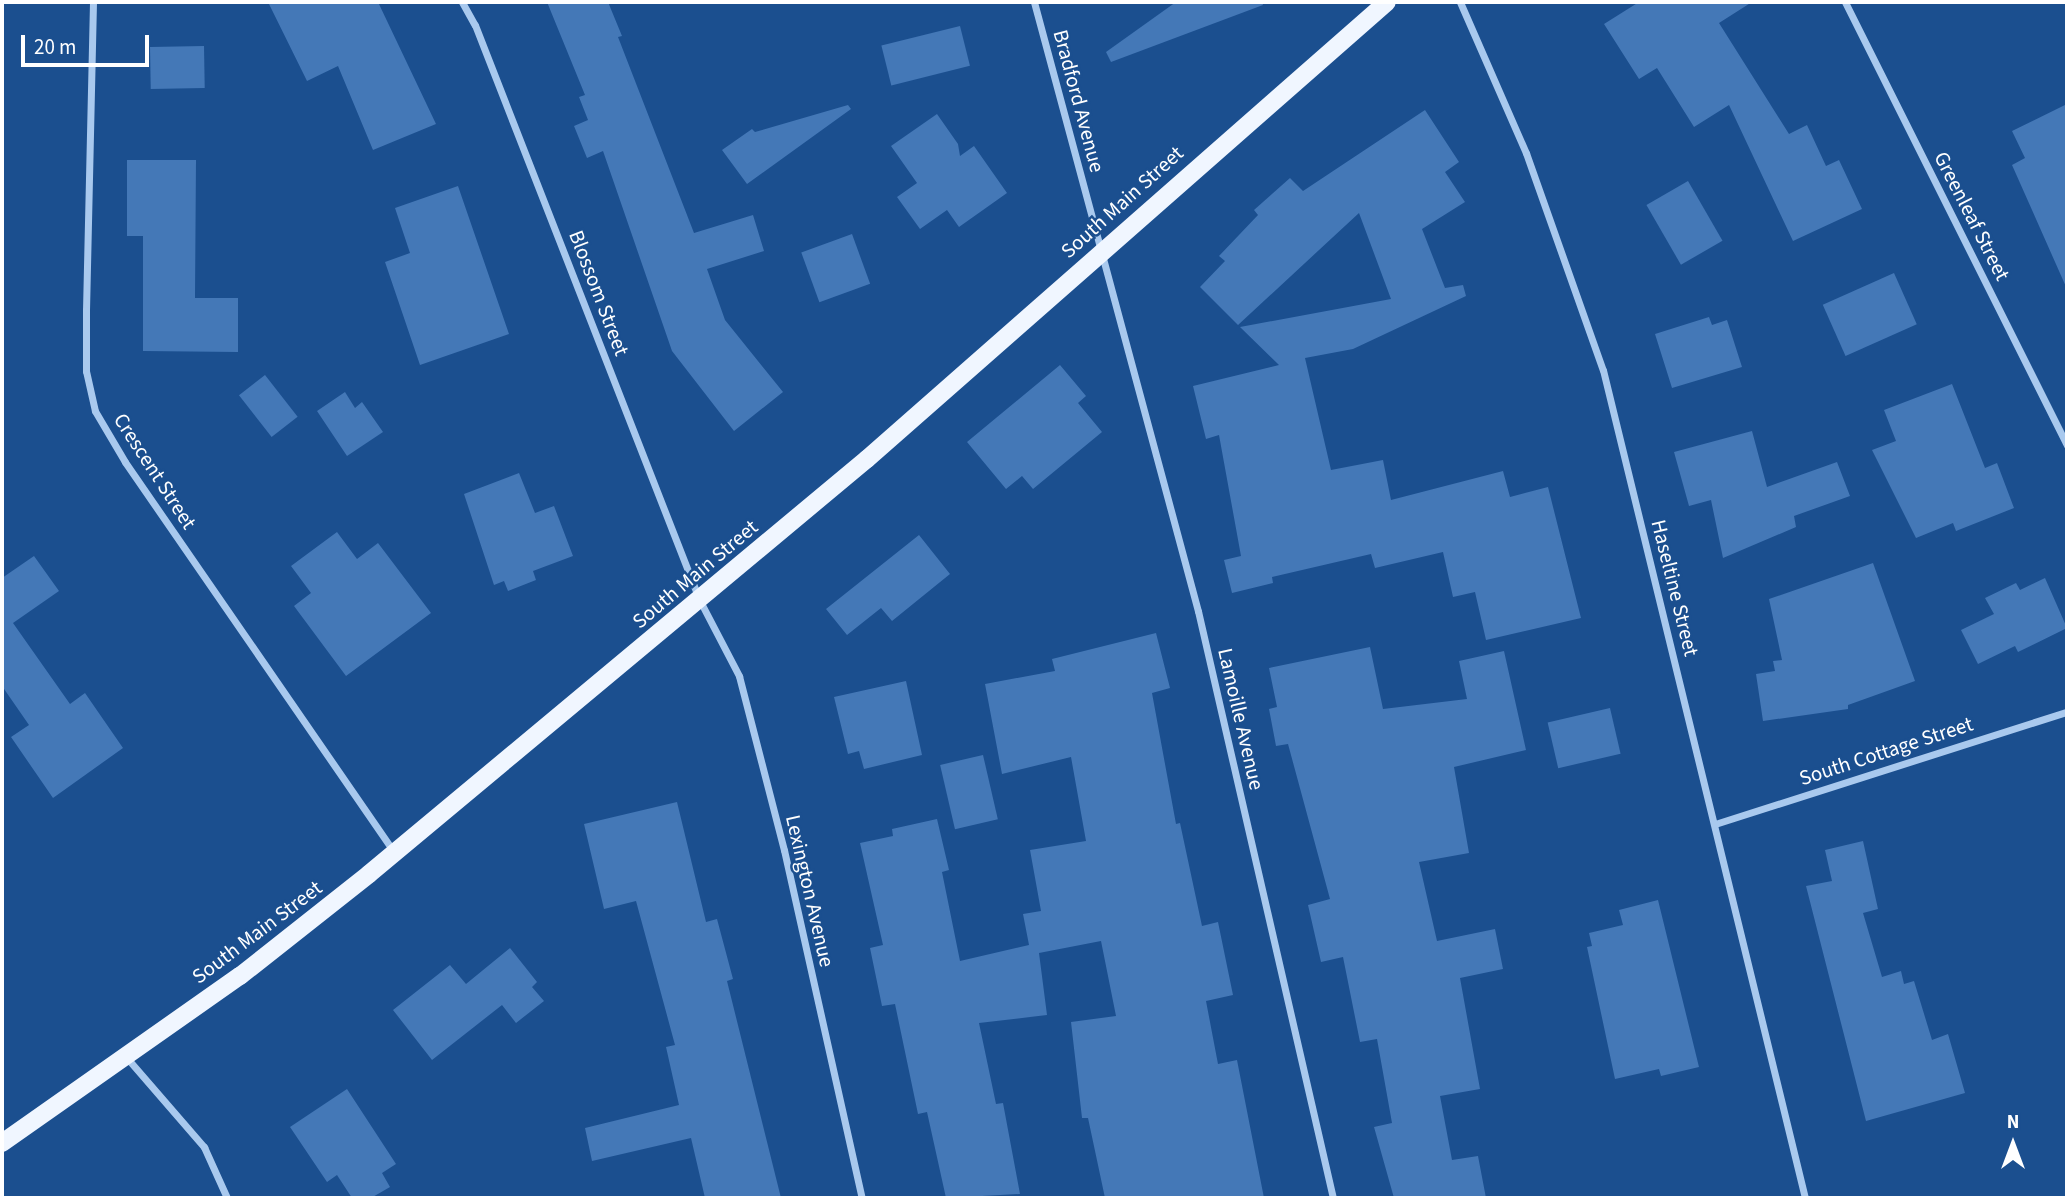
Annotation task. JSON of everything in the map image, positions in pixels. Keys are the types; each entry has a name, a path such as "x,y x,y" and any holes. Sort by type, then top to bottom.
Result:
{"main road":[{"name":"South Main Street","path":"2,1143 240,976 395,852 867,459 1387,2"}],"street":[{"name":"Crescent Street","path":"93,2 86,371 95,411 125,462 395,852"},
{"name":"Blossom Street","path":"462,2 480,37 699,599"},
{"name":"Bradford Avenue","path":"1034,2 1102,251"},
{"name":"Haseltine Street","path":"1460,2 1526,153 1602,370 1805,1198"},
{"name":"Greenleaf Street","path":"1845,2 2067,445"},
{"name":"Lamoille Avenue","path":"1102,251 1198,611 1333,1198"},
{"name":"Lexington Avenue","path":"699,599 739,676 783,850 862,1198"},
{"name":"South Cottage Street","path":"1715,824 2067,712"},
{"path":"125,1056 205,1147 228,1198"}],"building":[{"path":"268,2 378,2 436,124 373,150 338,66 307,81"},
{"path":"547,2 608,2 622,36 618,37 694,233 753,215 764,251 707,269 725,320 783,392 734,431 672,351 603,151 587,158 574,126 588,120 579,97 585,95"},
{"path":"1176,2 1262,2 1263,5 1111,62 1106,52"},
{"path":"1639,2 1752,2 1719,23 1789,134 1807,125 1826,166 1839,160 1862,209 1793,241 1729,105 1694,127 1657,68 1639,79 1604,24"},
{"path":"960,26 970,66 891,85 881,46"},
{"path":"204,46 205,88 151,89 150,47"},
{"path":"2067,104 2067,289 2012,165 2025,158 2012,131"},
{"path":"848,105 851,109 747,184 722,150 752,129 755,132"},
{"path":"1425,110 1459,162 1445,172 1465,202 1422,229 1445,288 1463,285 1466,296 1353,349 1305,358 1331,470 1383,460 1391,500 1503,471 1510,497 1548,487 1581,618 1486,640 1475,592 1453,597 1443,552 1375,568 1371,554 1272,577 1273,583 1232,593 1224,560 1241,556 1219,435 1206,439 1193,386 1279,365 1240,327 1391,299 1359,213 1238,325 1200,287 1225,261 1219,256 1258,215 1254,210 1290,178 1303,191"},
{"path":"937,114 958,144 960,156 974,146 1007,193 959,227 947,210 920,229 897,197 917,183 891,146"},
{"path":"127,160 196,160 195,298 238,298 238,352 143,351 143,236 127,236"},
{"path":"1688,181 1722,241 1681,265 1646,205"},
{"path":"458,186 509,334 420,365 385,262 410,253 395,208"},
{"path":"852,234 870,284 819,302 801,252"},
{"path":"1894,273 1917,324 1846,356 1823,305"},
{"path":"1709,317 1712,325 1727,320 1742,367 1672,388 1655,334"},
{"path":"1060,365 1086,396 1078,403 1102,432 1033,489 1022,476 1006,489 967,442"},
{"path":"265,375 298,417 272,437 239,395"},
{"path":"1952,384 1985,468 1997,463 2014,508 1956,531 1953,523 1916,538 1872,450 1896,441 1884,410"},
{"path":"345,392 355,408 362,402 383,432 347,456 317,411"},
{"path":"1752,431 1767,487 1837,462 1850,496 1794,516 1796,527 1723,558 1711,500 1689,506 1674,452"},
{"path":"519,473 535,513 554,506 573,556 533,571 536,580 508,591 504,581 494,585 464,494"},
{"path":"337,532 357,559 378,543 431,613 346,676 294,606 311,593 291,566"},
{"path":"919,535 950,574 892,621 881,608 847,635 826,609"},
{"path":"34,556 59,591 13,623 70,704 85,693 123,748 53,798 11,737 29,725 2,686 2,578"},
{"path":"1873,563 1915,681 1848,705 1848,709 1763,721 1756,674 1775,671 1773,661 1782,660 1769,599"},
{"path":"2045,578 2067,628 2018,652 2015,646 1978,664 1961,630 1994,614 1985,598 2016,583 2020,590"},
{"path":"1156,633 1170,688 1152,693 1176,824 1180,823 1202,926 1218,922 1233,995 1206,1001 1218,1064 1237,1060 1264,1198 1105,1198 1088,1118 1082,1118 1071,1022 1116,1016 1101,941 1039,953 1047,1015 979,1023 996,1104 1003,1103 1020,1194 946,1198 927,1112 918,1114 895,1004 882,1006 870,948 883,945 860,843 893,836 892,829 937,819 949,870 942,872 960,961 1029,945 1023,914 1041,911 1030,850 1086,841 1071,757 1002,774 985,684 1055,671 1052,659"},
{"path":"1370,647 1383,709 1467,699 1459,661 1504,651 1526,750 1454,767 1469,853 1419,862 1437,941 1495,929 1503,969 1460,978 1480,1089 1440,1096 1452,1160 1478,1156 1486,1198 1394,1198 1374,1127 1392,1123 1377,1039 1360,1042 1343,957 1321,962 1308,905 1330,899 1288,744 1276,746 1269,709 1277,707 1269,668"},
{"path":"906,681 922,755 864,769 859,751 848,754 834,697"},
{"path":"1610,708 1621,754 1558,768 1548,722"},
{"path":"983,755 998,819 955,829 940,765"},
{"path":"677,802 706,922 717,919 733,979 727,981 781,1198 705,1198 691,1138 592,1161 585,1128 679,1105 666,1047 675,1045 636,901 604,909 584,824"},
{"path":"1863,841 1878,909 1863,913 1882,977 1901,971 1904,984 1914,981 1932,1040 1948,1034 1965,1093 1866,1121 1806,886 1832,881 1825,850"},
{"path":"1658,900 1699,1067 1661,1076 1659,1069 1615,1079 1587,947 1592,946 1589,933 1623,925 1619,910"},
{"path":"510,948 537,982 532,987 544,1001 516,1023 502,1005 432,1060 393,1010 450,965 466,984"},
{"path":"347,1089 396,1164 382,1173 390,1187 371,1198 352,1198 337,1175 327,1182 290,1127"}]}
